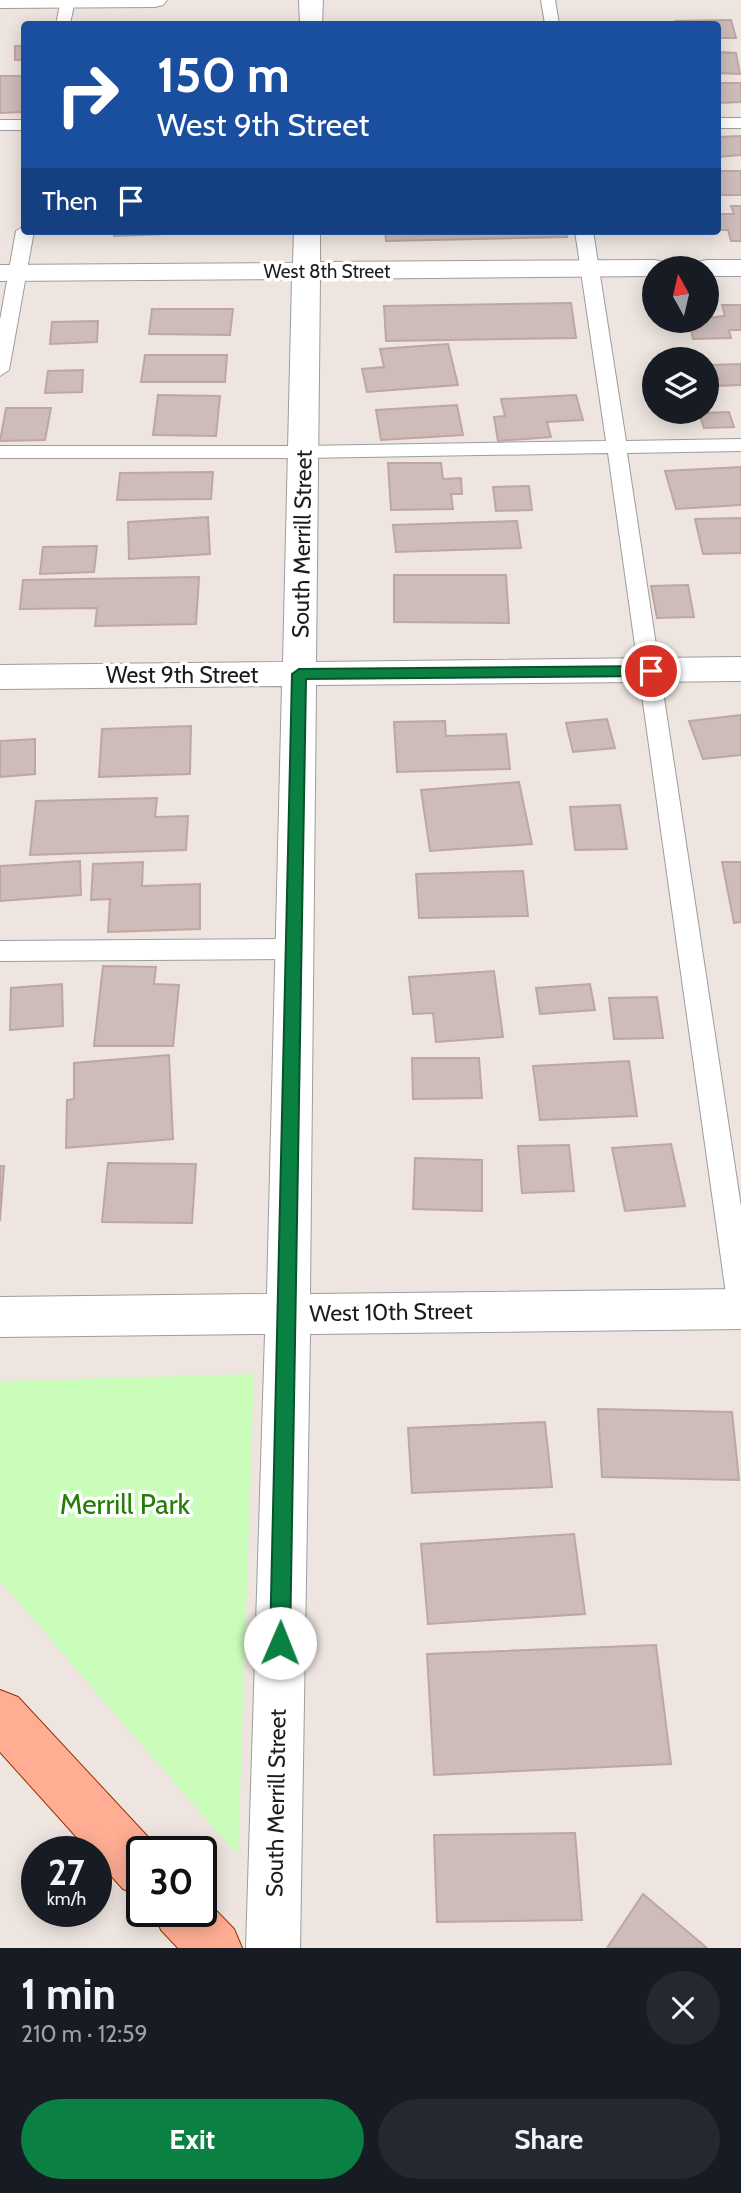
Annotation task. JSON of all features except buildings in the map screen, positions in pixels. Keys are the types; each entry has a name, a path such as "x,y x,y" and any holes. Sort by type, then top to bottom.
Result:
{"main road":[{"path":"0,1715 126,1853"},
{"path":"195,1927 215,1948"}],"street":[{"path":"0,1 155,0"},
{"path":"311,0 311,21"},
{"name":"South Merrill Street","path":"273,1948 288,1313 307,235"},
{"name":"West 8th Street","path":"9,273 642,268"},
{"path":"719,268 741,268"},
{"name":"West 9th Street","path":"0,677 741,669"},
{"name":"West 10th Street","path":"0,1317 741,1309"}],"lane":[{"path":"64,21 68,0"},
{"path":"548,0 552,21"},
{"path":"721,123 741,123"},
{"path":"0,125 21,125"},
{"path":"0,370 9,273 23,235"},
{"path":"585,235 651,671 741,1301"},
{"path":"0,452 303,452 741,445"},
{"path":"0,951 295,949"}],"green space":[{"name":"Merrill Park","path":"254,1374 238,1856 0,1581 0,1381"}],"route":[{"path":"280,1643 299,674 651,671"}]}
